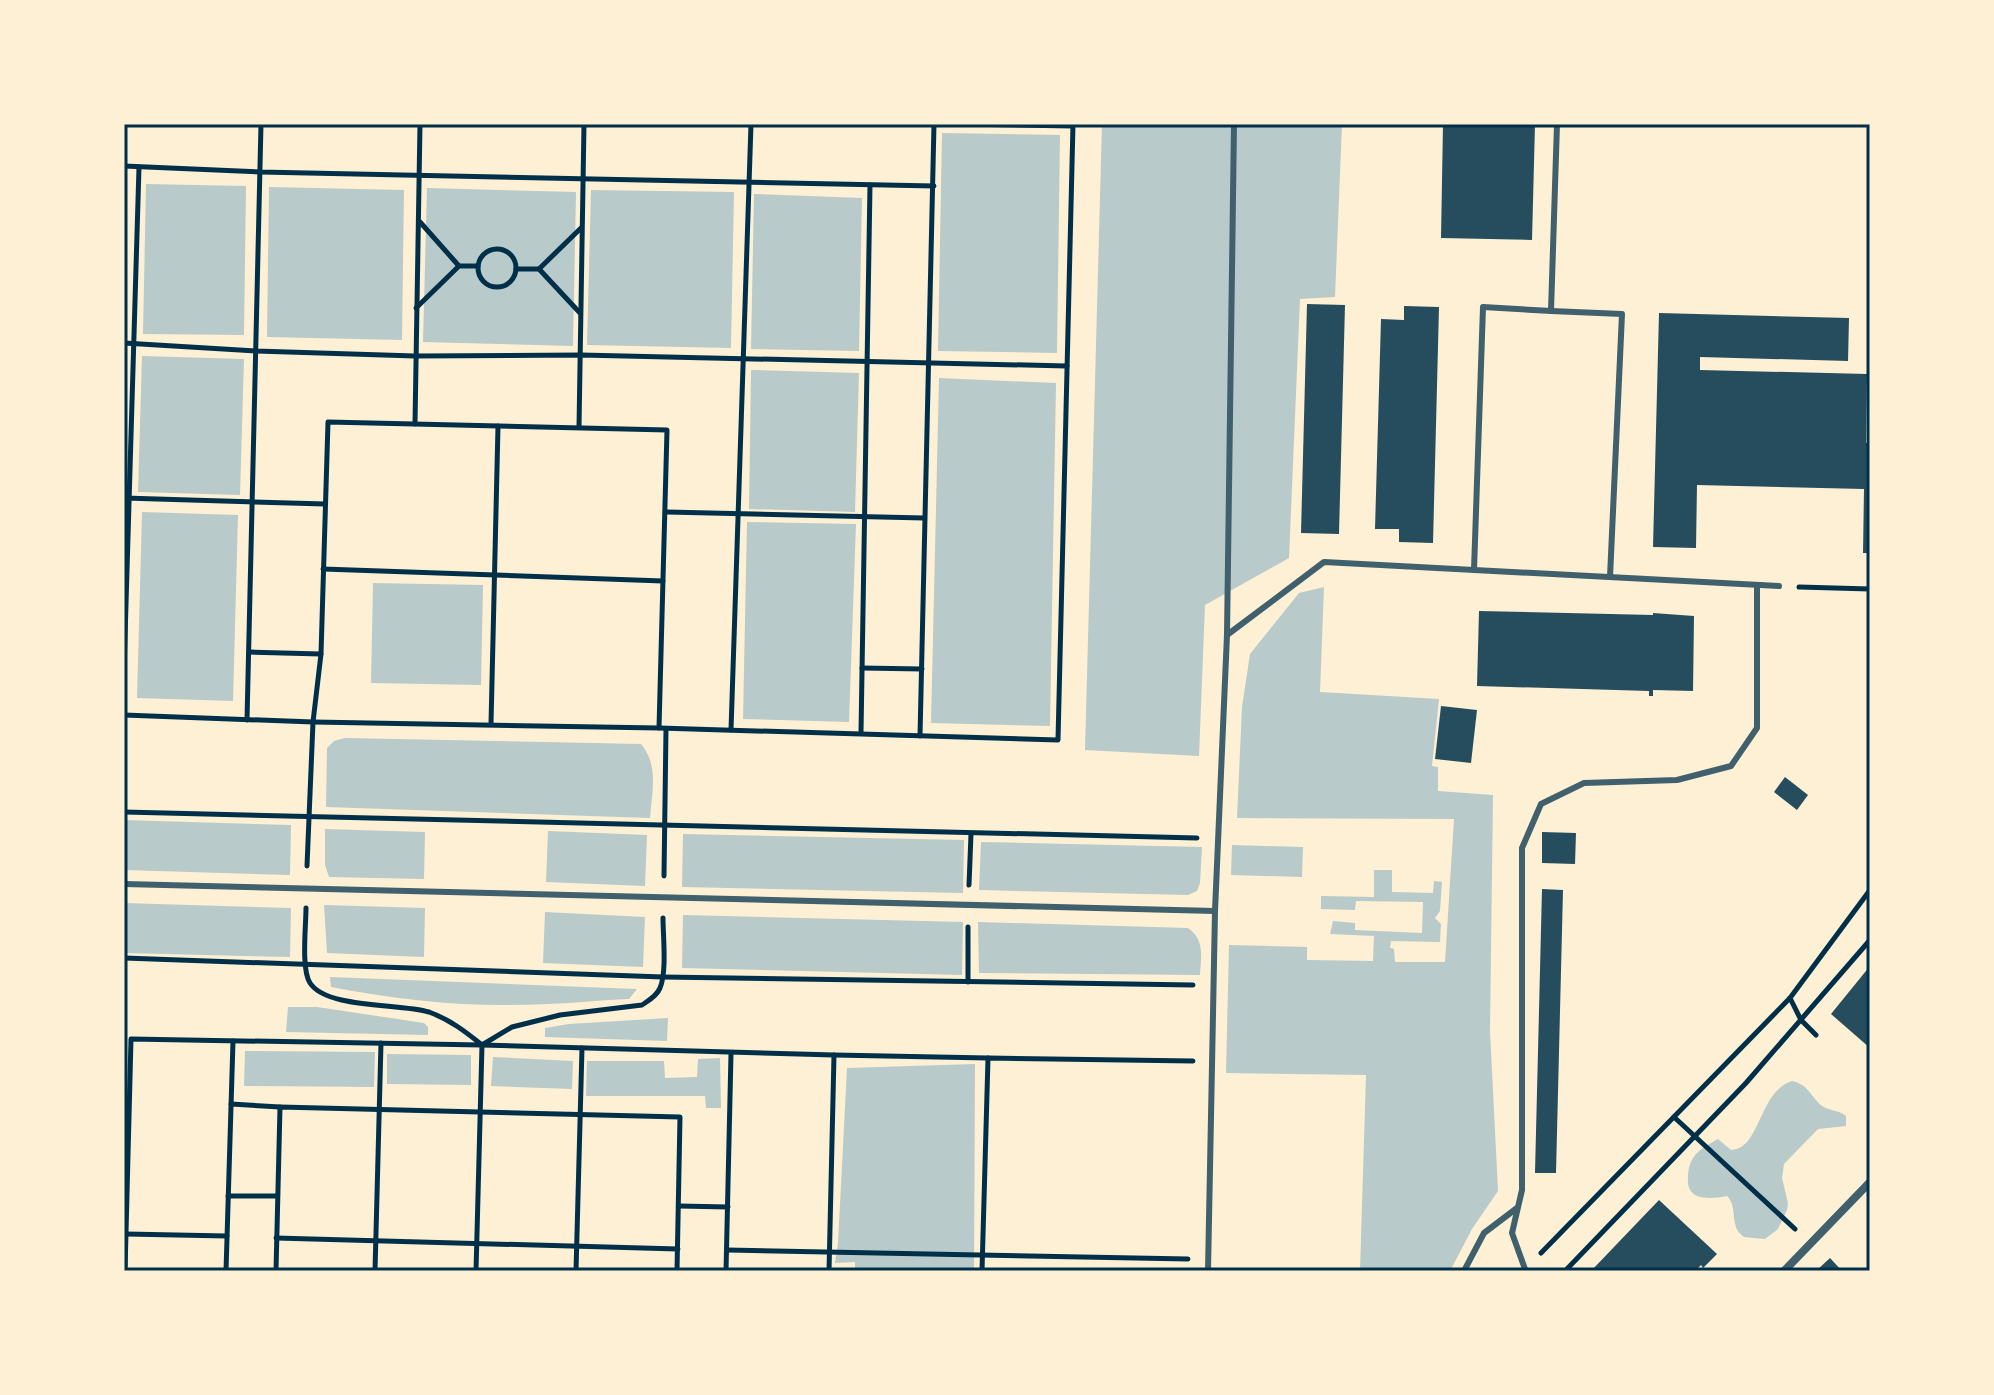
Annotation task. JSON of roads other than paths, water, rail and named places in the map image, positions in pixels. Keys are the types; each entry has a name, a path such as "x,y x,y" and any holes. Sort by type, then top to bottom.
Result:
{"street":[{"path":"1784,1271 1870,1182"}],"lane":[{"path":"1208,1271 1215,911 1227,635 1234,124"},
{"path":"1551,311 1557,124"},
{"path":"1474,570 1483,307 1622,314 1610,577"},
{"path":"1227,635 1324,562 1779,586"},
{"path":"1525,1269 1512,1233 1522,1190 1522,848 1541,804 1584,783 1677,780 1731,766 1757,728 1757,585"},
{"path":"124,884 1215,911"},
{"path":"1464,1271 1484,1233 1518,1207"}]}
